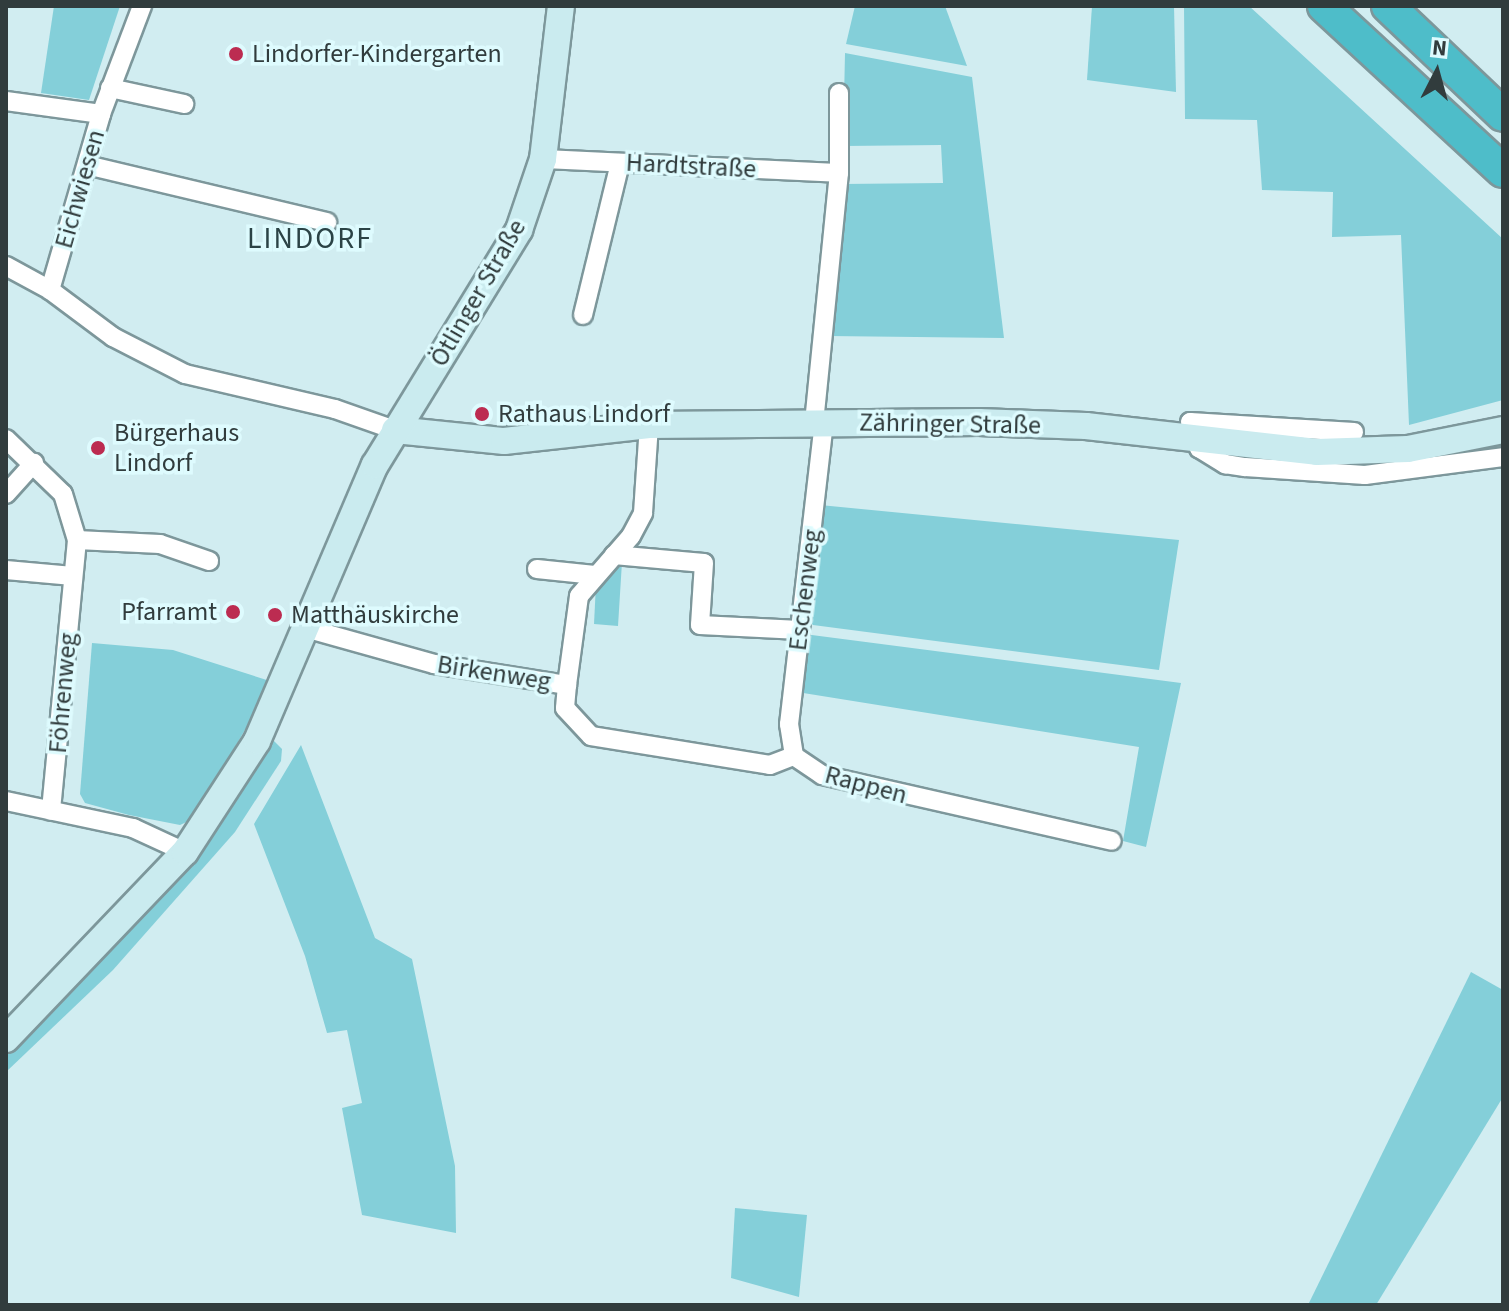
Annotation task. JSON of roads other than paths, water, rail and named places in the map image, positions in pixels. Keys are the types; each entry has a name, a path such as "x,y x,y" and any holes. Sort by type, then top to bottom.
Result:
{"highway":[{"path":"1324,6 1503,171"},
{"path":"1388,6 1503,115"}],"street":[{"name":"Eichwiesen","path":"50,290 101,114 142,6"},
{"name":"Ötlinger Straße","path":"6,1039 131,914 185,852 237,779 309,629 375,465 486,290 519,230 543,159 561,6"},
{"path":"110,88 184,104"},
{"path":"819,422 839,173 839,93"},
{"path":"6,101 101,114"},
{"name":"Hardtstraße","path":"543,159 839,173"},
{"path":"583,315 620,163"},
{"path":"87,165 327,222"},
{"path":"6,266 50,290 113,337 185,374 335,409 395,430"},
{"name":"Eschenweg","path":"794,756 789,724 819,422"},
{"path":"1354,432 1190,422 1192,437 1199,448 1225,464 1327,474 1411,471 1503,457"},
{"name":"Zähringer Straße","path":"395,430 504,441 649,425 1022,423 1192,437 1273,448 1365,452 1478,438 1503,430"},
{"name":"Birkenweg","path":"309,629 434,664 567,685 579,596 614,555 643,513 649,425"},
{"name":"Föhrenweg","path":"6,439 63,494 77,540 51,811"},
{"path":"6,494 34,463"},
{"path":"77,540 160,544 209,561"},
{"path":"614,555 704,563 700,625 800,630"},
{"path":"537,569 595,575"},
{"path":"6,570 73,576"},
{"name":"Rappen","path":"567,685 565,708 591,736 770,765 794,756 822,775 1112,841"},
{"path":"6,801 133,828 185,852"}],"place":[{"name":"Lindorfer-Kindergarten","path":"236,54"},
{"name":"Rathaus Lindorf","path":"482,414"},
{"name":"Bürgerhaus Lindorf","path":"98,448"},
{"name":"Pfarramt","path":"233,612"},
{"name":"Matthäuskirche","path":"275,615"}],"district":[{"name":"LINDORF","path":"310,239"}]}
